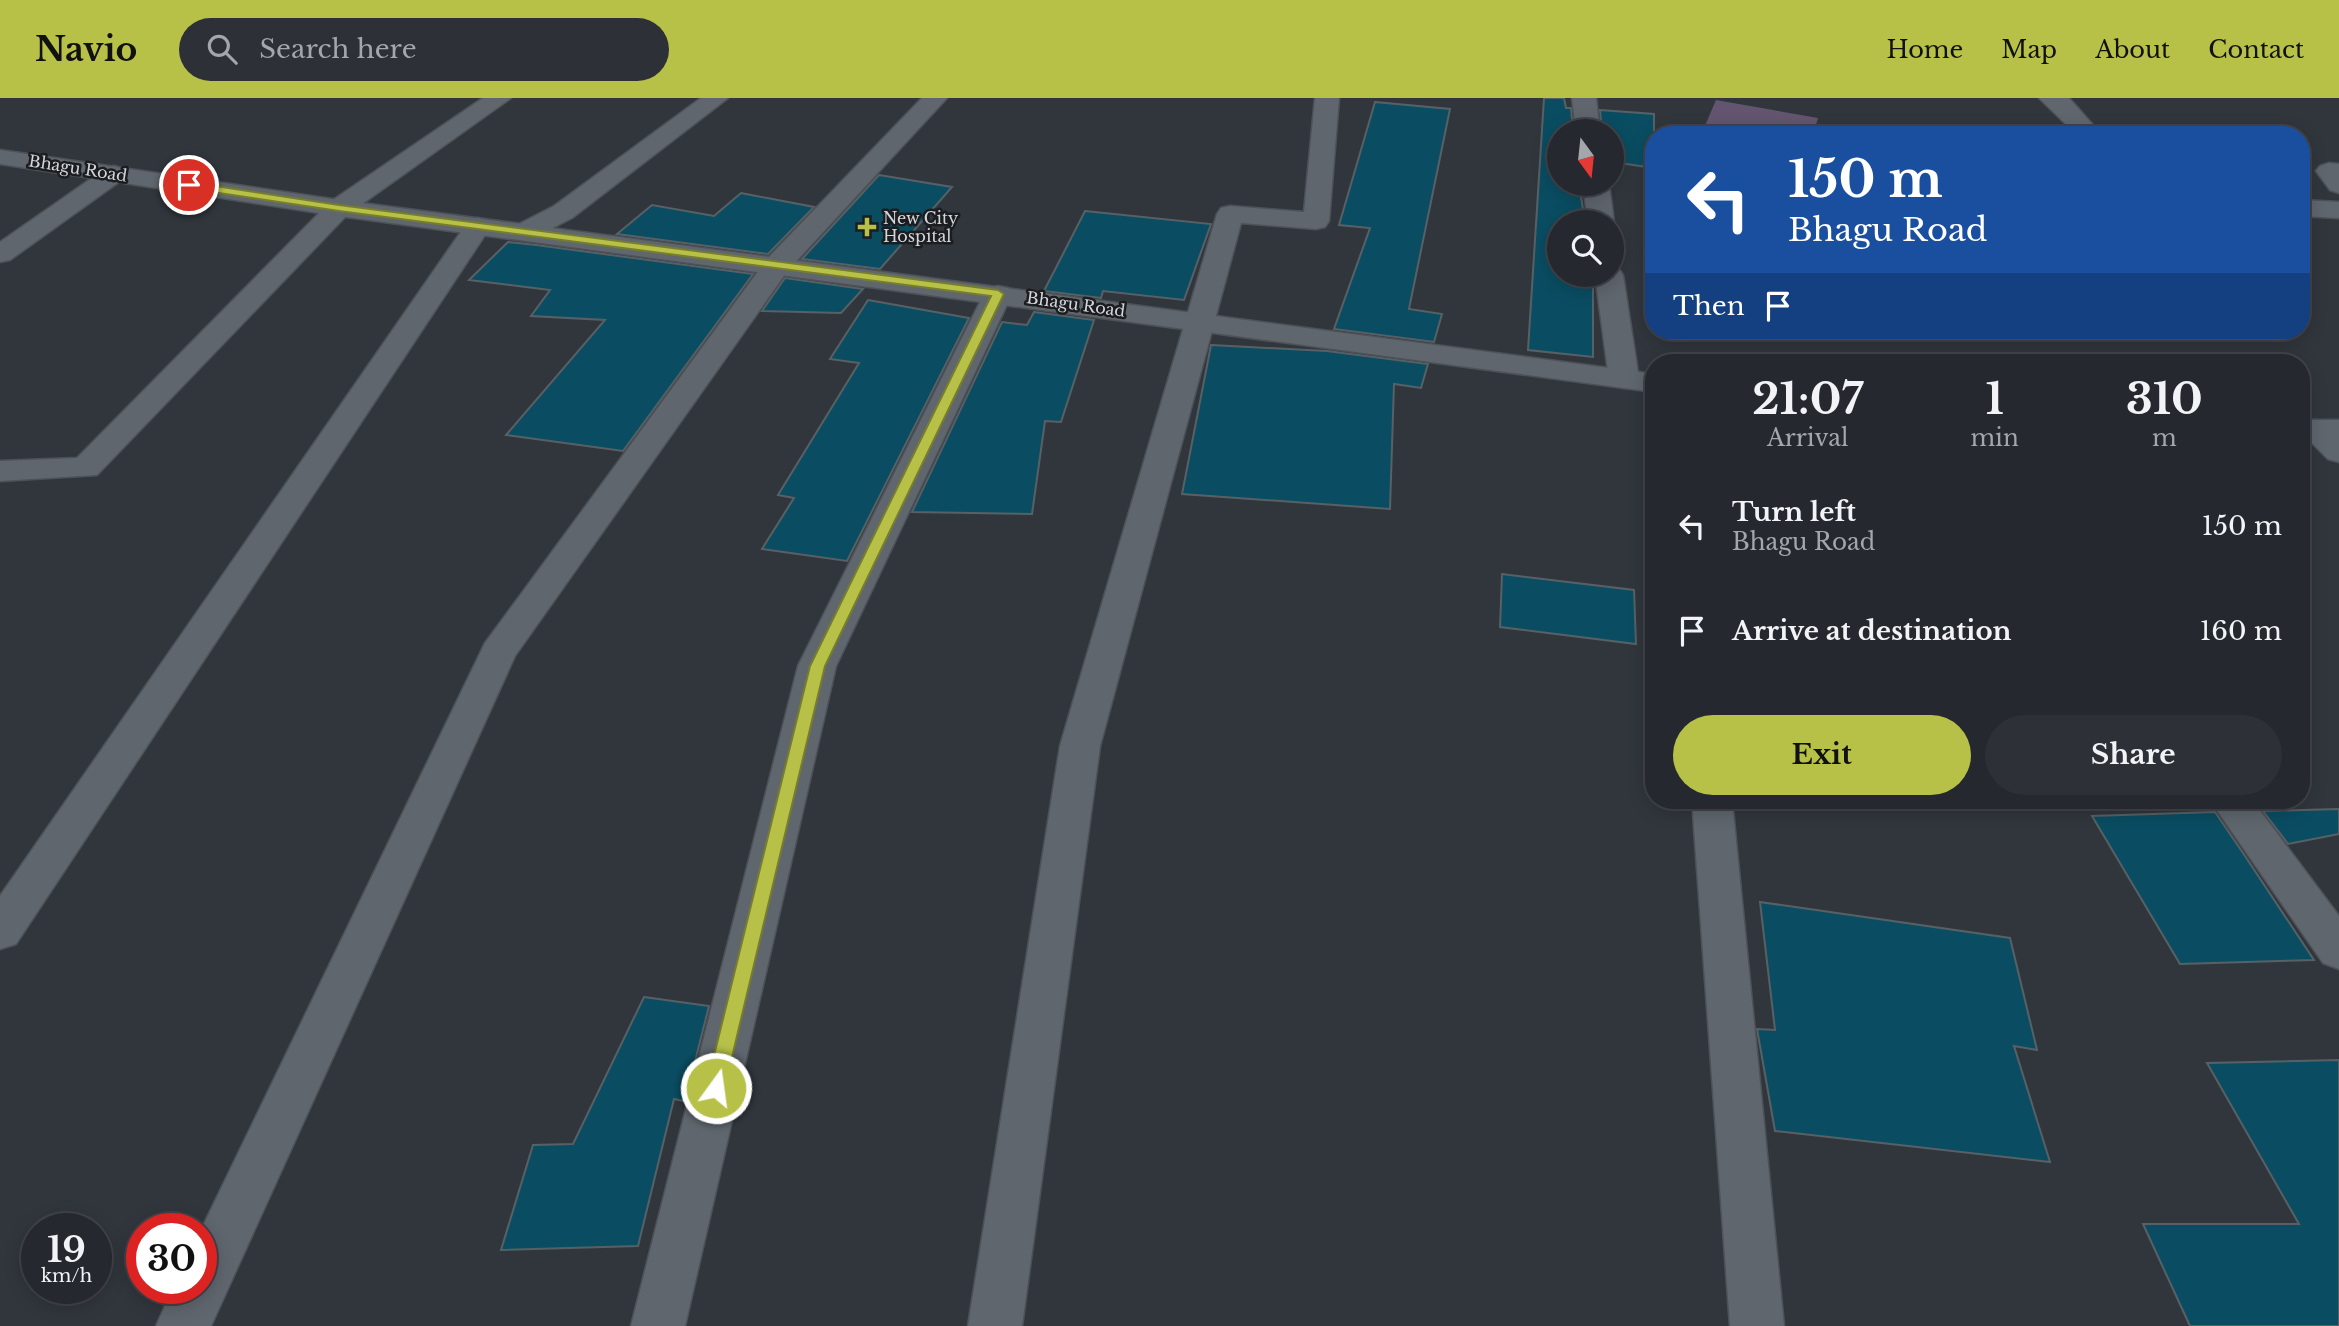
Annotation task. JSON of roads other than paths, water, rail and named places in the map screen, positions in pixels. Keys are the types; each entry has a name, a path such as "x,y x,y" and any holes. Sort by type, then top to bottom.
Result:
{"street":[{"path":"0,471 86,468 339,208 499,98"},
{"path":"524,232 563,212 716,98"},
{"path":"217,1254 498,652 778,264 935,98"},
{"path":"995,1326 1080,746 1230,214 1316,221 1326,98"},
{"path":"1584,98 1587,119"},
{"path":"2050,98 2057,99 2082,126"},
{"name":"Bhagu Road","path":"0,157 339,208 778,264 1645,382"},
{"path":"2339,172 2329,172 2339,185"},
{"path":"0,254 114,174"},
{"path":"2310,208 2339,210"},
{"path":"0,931 478,226"},
{"path":"1611,287 1624,379"},
{"path":"658,1326 817,666 998,294"},
{"path":"2319,429 2339,452"},
{"path":"1713,809 1757,1326"},
{"path":"2237,809 2339,950"},
{"path":"183,1326 193,1304"}],"place":[{"name":"New City Hospital","path":"867,227"}]}
